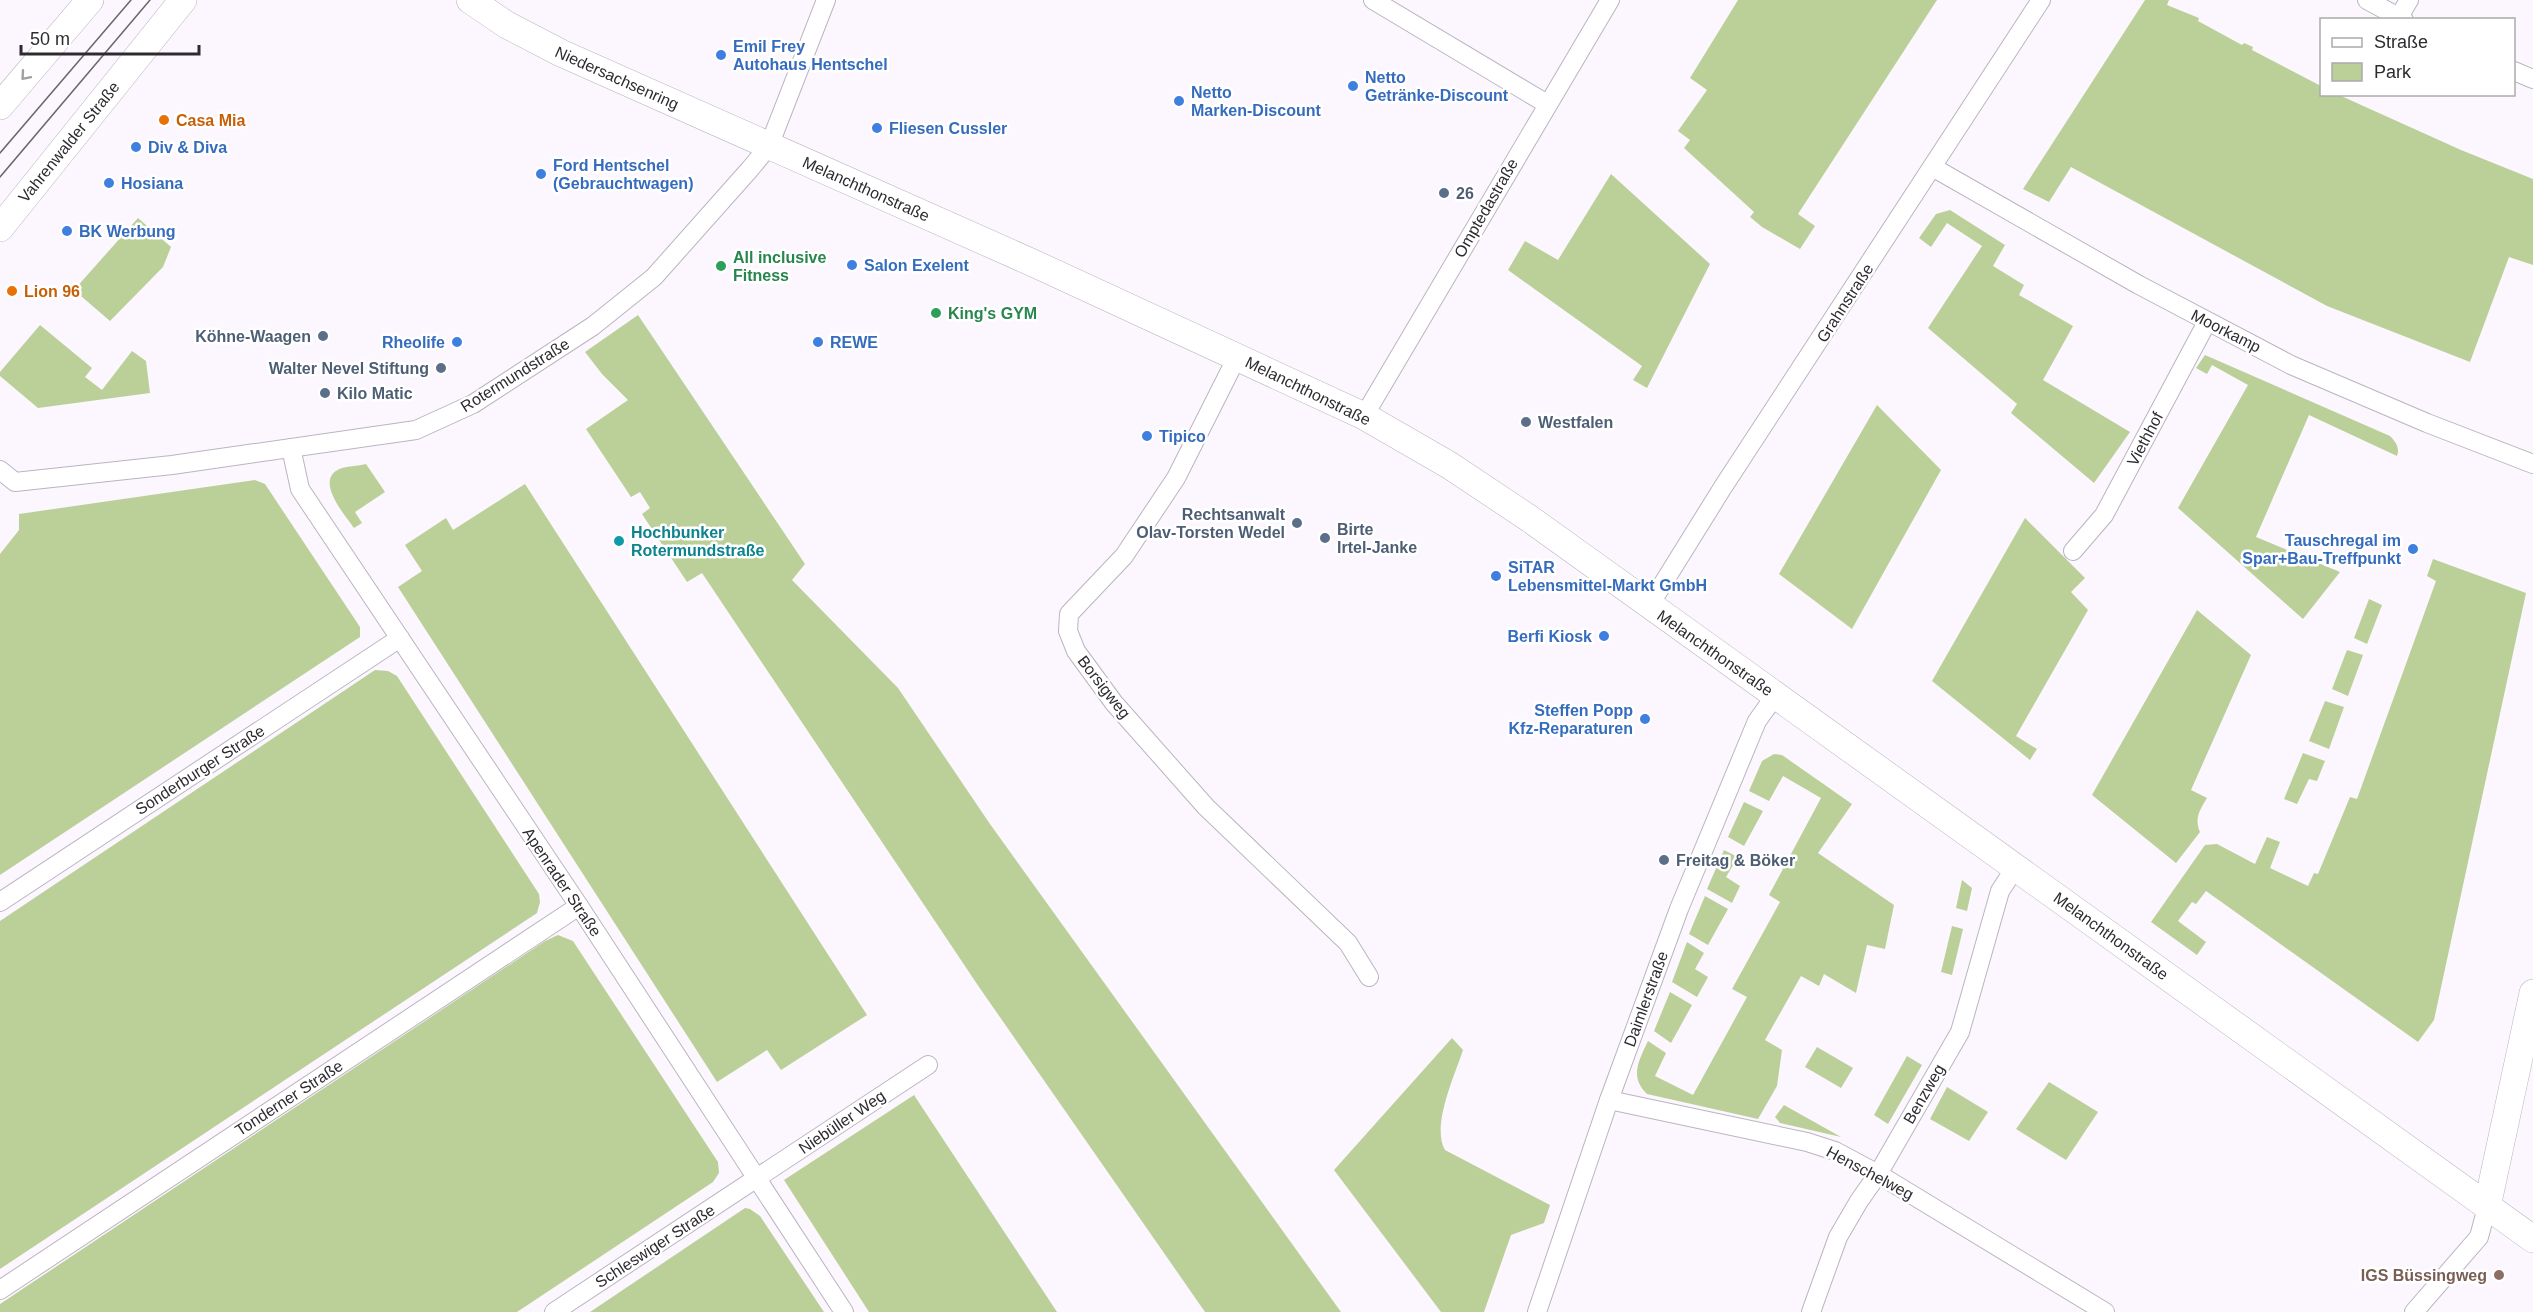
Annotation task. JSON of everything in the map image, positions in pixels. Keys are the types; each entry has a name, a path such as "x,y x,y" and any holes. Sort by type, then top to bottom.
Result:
{"street":[{"path":"0,106 90,0"},
{"name":"Vahrenwalder Straße","path":"0,228 183,0"},
{"name":"Niedersachsenring","path":"470,0 507,25 561,53 769,146"},
{"name":"Rotermundstraße","path":"0,470 15,482 172,465 416,429 473,404 541,362 593,326 654,277 769,146 826,0"},
{"path":"1373,0 1547,104"},
{"name":"Omptedastraße","path":"1364,416 1610,0"},
{"name":"Grahnstraße","path":"1650,606 1723,487 2042,0"},
{"path":"2367,0 2402,18 2409,0"},
{"path":"2515,70 2533,79"},
{"name":"Melanchthonstraße","path":"769,146 1033,263 1364,416 1449,465 1530,519 2533,1239"},
{"name":"Moorkamp","path":"1934,168 2139,285 2291,365 2427,423 2533,464"},
{"name":"Viethhof","path":"2073,551 2104,515 2208,322"},
{"name":"Borsigweg","path":"1236,357 1176,478 1124,556 1069,614 1068,631 1076,651 1114,703 1206,807 1348,943 1370,977"},
{"name":"Apenrader Straße","path":"291,448 300,489 579,906 844,1312"},
{"name":"Sonderburger Straße","path":"0,902 400,638"},
{"name":"Daimlerstraße","path":"1537,1312 1609,1100 1679,909 1757,721 1775,696"},
{"name":"Benzweg","path":"1811,1312 1838,1237 1858,1201 1878,1174 1960,1032 2000,891 2015,868"},
{"name":"Tonderner Straße","path":"0,1290 579,906"},
{"path":"2414,1312 2479,1237 2533,993"},
{"name":"Niebüller Weg","path":"756,1180 928,1065"},
{"name":"Henschelweg","path":"1609,1100 1807,1142 1835,1152 1878,1174 2083,1306 2105,1312"},
{"name":"Schleswiger Straße","path":"554,1312 756,1180"}],"green space":[{"path":"1738,0 1937,0 1798,214 1815,226 1800,249 1762,227 1750,217 1754,212 1684,148 1690,140 1678,131 1707,90 1690,78"},
{"path":"2145,0 2169,0 2167,5 2199,18 2198,21 2242,45 2244,43 2253,47 2252,50 2320,85 2320,96 2341,96 2461,150 2533,179 2533,265 2509,257 2470,362 2327,306 2071,167 2049,202 2023,189"},
{"path":"1611,174 1710,264 1647,388 1633,380 1642,366 1508,270 1525,241 1558,260"},
{"path":"1950,210 2005,245 1993,266 2024,285 2019,295 2073,326 2043,380 2130,432 2094,483 2011,413 2017,404 1928,328 1982,246 1947,223 1931,247 1919,238 1936,214"},
{"path":"138,218 171,247 163,267 110,321 74,290"},
{"path":"638,315 805,564 792,580 898,688 990,824 1341,1312 1205,1312 979,987 702,573 687,582 642,514 650,508 640,492 631,497 586,429 628,400 602,374 585,352"},
{"path":"40,325 92,368 85,377 102,390 132,351 146,361 150,393 38,408 0,376 0,372"},
{"path":"2205,355 2390,436 2397,445 2397,456 2309,415 2256,537 2340,572 2303,619 2178,508 2248,385 2212,365 2207,374 2196,368"},
{"path":"1877,405 1941,470 1852,629 1779,574"},
{"path":"366,464 385,492 355,512 362,523 354,528 333,497 330,480 334,473 342,468"},
{"path":"255,480 265,484 360,627 360,637 0,875 0,554 19,530 19,514"},
{"path":"525,484 867,1015 781,1070 767,1050 717,1082 398,587 422,571 405,545 446,518 453,530"},
{"path":"2025,518 2085,578 2071,592 2088,610 2016,736 2037,749 2030,760 1932,681"},
{"path":"2433,559 2526,593 2434,1020 2418,1042 2206,891 2196,904 2192,902 2178,921 2206,942 2197,955 2151,922 2205,845 2217,844 2255,864 2267,837 2280,842 2270,868 2308,886 2314,873 2318,874 2350,797 2357,799 2436,581 2427,576"},
{"path":"2369,599 2382,605 2367,644 2354,638"},
{"path":"2197,610 2251,655 2191,790 2207,798 2198,818 2200,832 2176,863 2092,795"},
{"path":"2347,650 2363,655 2348,696 2332,689"},
{"path":"375,670 388,671 397,676 539,894 540,902 537,913 0,1269 0,921"},
{"path":"2325,701 2344,707 2329,749 2309,741"},
{"path":"2303,753 2325,761 2317,781 2309,779 2297,804 2284,799"},
{"path":"1774,754 1782,755 1852,804 1818,853 1894,905 1885,949 1867,945 1856,993 1824,974 1819,986 1801,976 1765,1040 1782,1050 1777,1086 1758,1119 1647,1094 1638,1081 1637,1068 1648,1041 1666,1053 1655,1076 1693,1095 1747,997 1732,989 1780,902 1769,895 1821,798 1783,776 1769,801 1749,791 1762,761"},
{"path":"1744,802 1763,811 1744,846 1728,837"},
{"path":"1724,850 1738,857 1726,877 1740,886 1732,903 1707,889"},
{"path":"1962,880 1972,888 1967,911 1956,908"},
{"path":"1705,896 1728,909 1708,945 1689,934"},
{"path":"1952,926 1963,929 1952,975 1941,972"},
{"path":"558,935 573,941 718,1162 719,1173 713,1182 517,1312 0,1312 0,1304 545,941"},
{"path":"1687,942 1704,953 1695,969 1708,977 1697,997 1672,982"},
{"path":"1670,992 1692,1005 1671,1043 1654,1031"},
{"path":"1452,1038 1463,1050 1442,1114 1441,1140 1445,1150 1550,1205 1544,1223 1511,1235 1484,1312 1441,1312 1334,1170"},
{"path":"1817,1047 1853,1068 1841,1088 1805,1067"},
{"path":"1907,1056 1922,1065 1888,1124 1874,1115"},
{"path":"2049,1082 2098,1112 2066,1160 2016,1129"},
{"path":"1947,1087 1988,1112 1969,1141 1930,1119"},
{"path":"914,1095 1057,1312 869,1312 784,1180"},
{"path":"1784,1105 1841,1137 1780,1123 1775,1117"},
{"path":"745,1208 760,1216 824,1312 590,1312"}],"tram line":[{"path":"0,153 131,0"},
{"path":"0,177 150,0"}],"place":[{"name":"Emil Frey Autohaus Hentschel","path":"721,55"},
{"name":"Netto Getränke-Discount","path":"1353,86"},
{"name":"Netto Marken-Discount","path":"1179,101"},
{"name":"Casa Mia","path":"164,120"},
{"name":"Fliesen Cussler","path":"877,128"},
{"name":"Div & Diva","path":"136,147"},
{"name":"Ford Hentschel (Gebrauchtwagen)","path":"541,174"},
{"name":"Hosiana","path":"109,183"},
{"name":"26","path":"1444,193"},
{"name":"BK Werbung","path":"67,231"},
{"name":"Salon Exelent","path":"852,265"},
{"name":"All inclusive Fitness","path":"721,266"},
{"name":"Lion 96","path":"12,291"},
{"name":"King's GYM","path":"936,313"},
{"name":"Köhne-Waagen","path":"323,336"},
{"name":"Rheolife","path":"457,342"},
{"name":"REWE","path":"818,342"},
{"name":"Walter Nevel Stiftung","path":"441,368"},
{"name":"Kilo Matic","path":"325,393"},
{"name":"Westfalen","path":"1526,422"},
{"name":"Tipico","path":"1147,436"},
{"name":"Rechtsanwalt Olav-Torsten Wedel","path":"1297,523"},
{"name":"Birte Irtel-Janke","path":"1325,538"},
{"name":"Hochbunker Rotermundstraße","path":"619,541"},
{"name":"Tauschregal im Spar+Bau-Treffpunkt","path":"2413,549"},
{"name":"SiTAR Lebensmittel-Markt GmbH","path":"1496,576"},
{"name":"Berfi Kiosk","path":"1604,636"},
{"name":"Steffen Popp Kfz-Reparaturen","path":"1645,719"},
{"name":"Freitag & Böker","path":"1664,860"},
{"name":"IGS Büssingweg","path":"2499,1275"}]}
